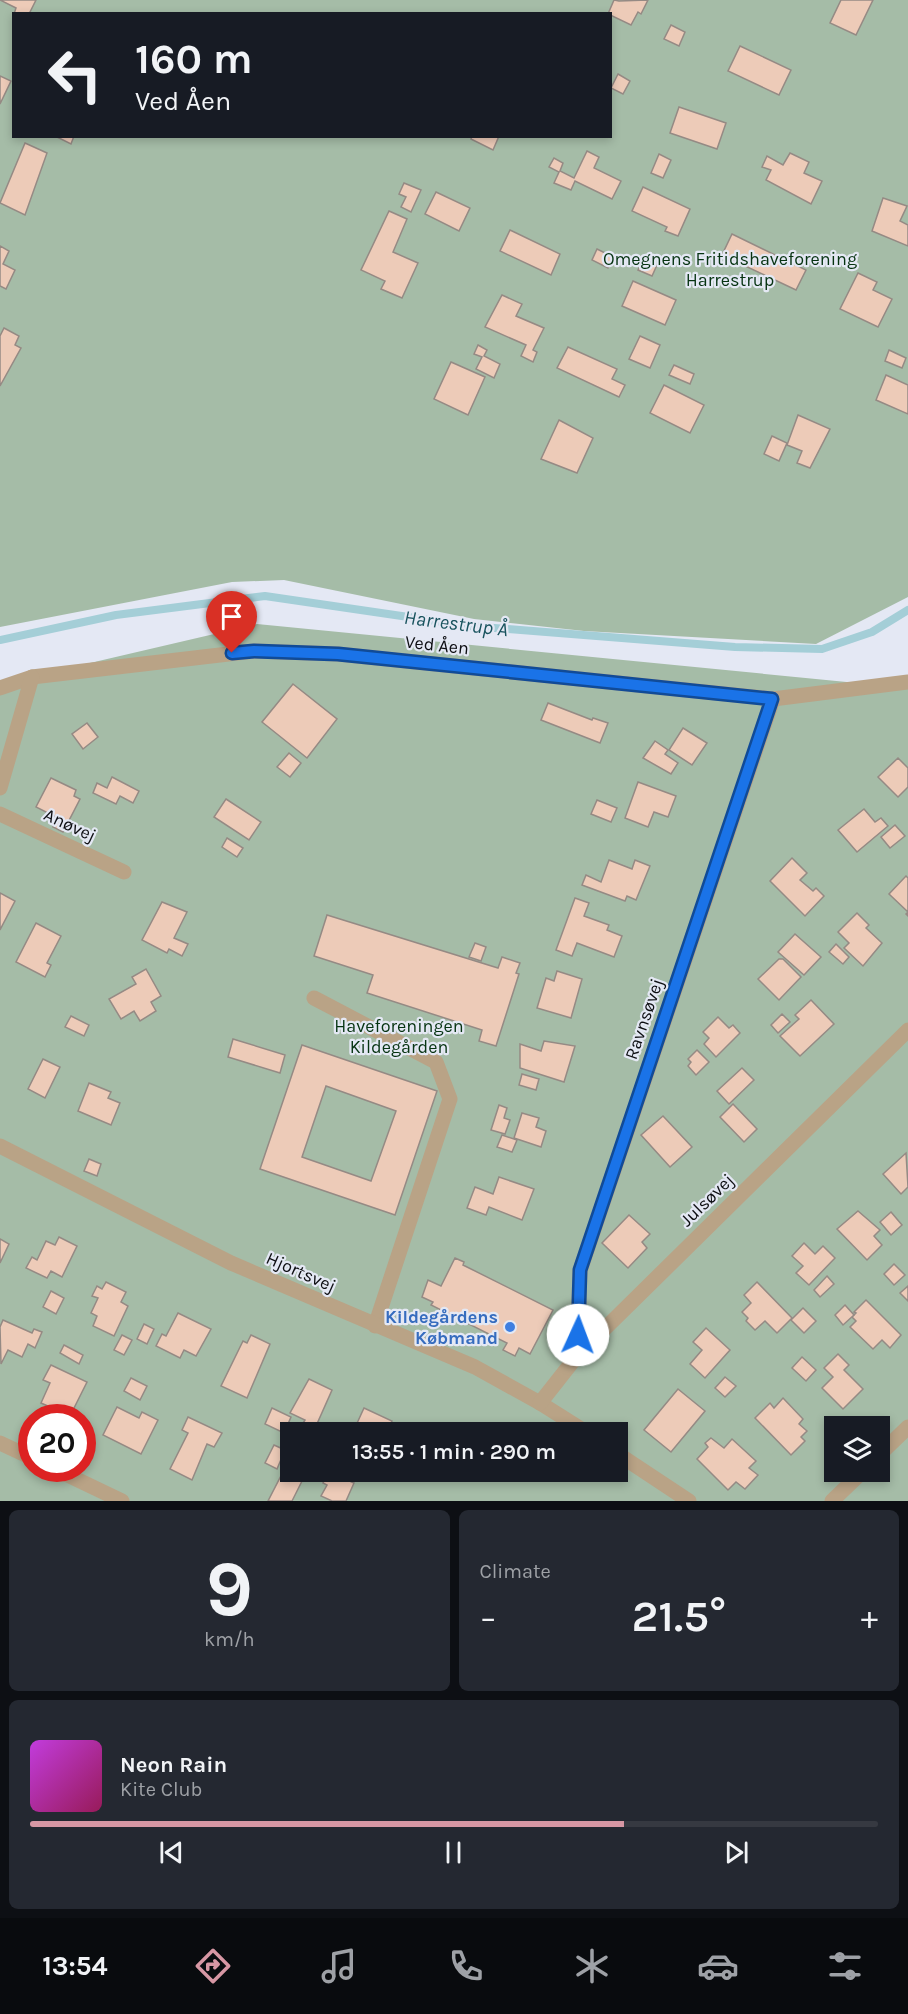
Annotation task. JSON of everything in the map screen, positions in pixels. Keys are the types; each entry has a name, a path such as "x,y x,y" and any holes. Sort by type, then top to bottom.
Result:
{"lane":[{"name":"Ved Åen","path":"0,688 32,677 254,651 350,656 772,699 908,682"},
{"path":"0,788 32,677"},
{"name":"Ravnsøvej","path":"577,1356 580,1270 772,699"},
{"name":"Anøvej","path":"0,814 124,872"},
{"path":"314,998 436,1062 450,1099 375,1326"},
{"name":"Julsøvej","path":"540,1403 577,1356 908,1030"},
{"name":"Hjortsvej","path":"0,1146 231,1263 475,1367 570,1422"},
{"path":"890,1444 908,1427"},
{"path":"0,1443 18,1451"},
{"path":"628,1461 690,1501"},
{"path":"82,1482 122,1501"},
{"path":"831,1501 851,1482"}],"green space":[{"name":"Omegnens Fritidshaveforening Harrestrup","path":"0,0 908,0 908,597 816,644 584,631 474,619 284,580 232,582 0,627"},
{"name":"Haveforeningen Kildegården","path":"257,624 908,688 908,1501 0,1501 0,684"}],"building":[{"path":"0,0 36,0 30,12 15,12 16,8"},
{"path":"614,0 648,0 641,14 638,12 631,25 609,12"},
{"path":"841,0 873,0 856,35 830,23"},
{"path":"671,25 685,32 679,46 664,39"},
{"path":"740,46 791,70 779,95 728,71"},
{"path":"618,74 630,81 623,94 612,88"},
{"path":"0,76 11,81 0,104"},
{"path":"679,107 726,123 717,149 670,133"},
{"path":"59,138 73,138 71,144"},
{"path":"471,138 498,138 493,150"},
{"path":"25,143 47,153 25,215 0,203"},
{"path":"587,151 599,157 594,168 621,181 612,199 575,181 571,190 554,183 559,172 549,167 554,158 563,163 560,171 574,178"},
{"path":"790,153 809,162 804,173 822,181 811,204 766,180 771,170 762,167 767,156 783,165"},
{"path":"659,154 671,160 663,178 651,173"},
{"path":"404,183 421,190 411,212 401,207 406,197 399,194"},
{"path":"643,187 690,209 678,236 665,231 667,227 632,211"},
{"path":"436,192 470,208 459,231 425,214"},
{"path":"883,198 907,206 900,221 908,225 908,246 872,231"},
{"path":"389,211 407,219 393,252 418,263 402,298 381,289 385,281 361,270"},
{"path":"510,230 560,254 551,275 500,251"},
{"path":"732,234 806,270 796,290 722,255"},
{"path":"0,246 9,251 3,264 15,270 6,289 0,286"},
{"path":"597,249 613,257 608,268 592,260"},
{"path":"643,259 657,265 652,276 638,270"},
{"path":"858,273 877,282 873,290 892,299 878,327 840,309"},
{"path":"633,281 676,300 665,325 622,306"},
{"path":"502,295 522,304 516,316 544,328 533,350 537,352 533,362 521,356 526,345 485,327"},
{"path":"4,328 19,336 15,345 21,348 0,386 0,336"},
{"path":"640,336 660,345 650,368 629,359"},
{"path":"478,345 487,350 484,356 500,364 494,378 476,369 482,357 474,354"},
{"path":"568,347 617,369 612,379 625,385 619,397 557,368"},
{"path":"889,350 906,358 902,368 885,361"},
{"path":"451,362 485,377 468,415 434,399"},
{"path":"674,365 694,374 690,384 669,375"},
{"path":"886,375 908,385 908,414 876,400"},
{"path":"664,385 704,405 690,433 650,413"},
{"path":"798,415 830,429 810,468 797,463 802,451 787,445"},
{"path":"559,420 593,438 577,473 541,459"},
{"path":"772,436 787,443 779,461 764,454"},
{"path":"293,684 337,719 307,758 262,722"},
{"path":"548,703 592,720 593,718 608,723 600,743 541,720"},
{"path":"87,723 98,737 83,749 72,734"},
{"path":"683,728 707,743 692,765 669,750"},
{"path":"655,741 668,750 665,754 678,763 671,774 643,758"},
{"path":"289,753 301,763 290,777 277,767"},
{"path":"898,758 908,768 908,787 898,797 878,777"},
{"path":"112,777 139,791 133,803 120,796 116,804 93,793 97,783 107,788"},
{"path":"51,778 76,790 74,796 80,799 63,832 53,827 58,818 36,807"},
{"path":"638,782 676,796 668,817 654,812 648,827 625,818"},
{"path":"226,799 261,822 249,840 214,817"},
{"path":"597,800 617,808 611,822 591,814"},
{"path":"864,809 875,822 881,818 888,826 857,852 838,830"},
{"path":"895,825 905,836 890,848 881,837"},
{"path":"227,838 243,848 237,857 222,847"},
{"path":"792,858 807,873 800,880 813,891 816,888 824,896 805,916 770,881"},
{"path":"609,860 632,869 635,860 650,866 636,900 627,896 625,901 582,885 586,875 601,882"},
{"path":"906,876 908,878 908,912 889,894"},
{"path":"0,893 15,901 0,930"},
{"path":"575,898 589,903 584,916 609,925 607,930 622,936 614,957 577,943 572,956 556,950"},
{"path":"162,902 187,912 174,938 188,944 182,956 169,949 167,953 142,940"},
{"path":"857,913 869,925 866,928 882,943 863,966 844,948 849,943 838,932"},
{"path":"327,915 498,968 502,957 520,963 516,973 519,974 496,1046 479,1041 482,1030 367,993 373,975 314,956"},
{"path":"36,923 61,936 47,963 51,965 45,977 16,962"},
{"path":"795,934 821,957 804,975 778,952"},
{"path":"475,943 486,947 481,961 469,957"},
{"path":"836,944 849,957 843,964 829,952"},
{"path":"779,959 783,959 801,977 779,1000 758,979"},
{"path":"146,969 161,996 151,1002 156,1011 140,1021 134,1011 121,1019 109,999 136,984 132,977"},
{"path":"557,971 582,979 571,1018 537,1008 546,978 554,981"},
{"path":"811,1000 834,1024 800,1056 780,1036 799,1019 795,1015"},
{"path":"782,1014 790,1022 778,1033 771,1025"},
{"path":"71,1016 89,1025 84,1036 65,1027"},
{"path":"718,1017 729,1028 733,1025 740,1033 716,1057 704,1044 709,1038 703,1032"},
{"path":"233,1039 285,1055 280,1073 228,1057"},
{"path":"544,1041 575,1046 564,1082 520,1068 520,1044 541,1051"},
{"path":"302,1045 437,1091 395,1215 260,1169","holes":["326,1086 396,1111 371,1181 302,1157"]},
{"path":"697,1050 709,1062 696,1075 688,1066 691,1062 688,1059"},
{"path":"43,1059 60,1067 45,1098 28,1089"},
{"path":"742,1068 754,1080 729,1104 717,1091"},
{"path":"522,1074 539,1079 536,1090 519,1085"},
{"path":"89,1083 111,1092 108,1098 120,1103 111,1125 78,1111"},
{"path":"733,1104 757,1129 744,1142 720,1117"},
{"path":"499,1105 507,1108 504,1118 510,1120 505,1134 491,1130"},
{"path":"522,1113 539,1118 536,1127 546,1131 541,1147 514,1138"},
{"path":"663,1116 692,1147 670,1167 641,1135"},
{"path":"502,1135 517,1140 512,1152 497,1147"},
{"path":"906,1153 908,1187 901,1194 883,1174"},
{"path":"89,1159 101,1164 97,1176 84,1171"},
{"path":"499,1177 534,1189 522,1220 489,1207 486,1215 467,1208 475,1187 493,1194"},
{"path":"858,1211 880,1230 874,1236 882,1245 867,1260 837,1229"},
{"path":"891,1212 902,1225 891,1235 880,1222"},
{"path":"629,1215 650,1234 642,1242 647,1248 628,1268 602,1243"},
{"path":"59,1237 77,1246 62,1277 51,1271 47,1278 26,1268 32,1257 37,1260 46,1241 55,1245"},
{"path":"0,1239 9,1244 0,1263"},
{"path":"804,1243 815,1254 823,1246 835,1258 809,1285 796,1273 803,1266 792,1256"},
{"path":"455,1258 464,1262 463,1265 553,1310 530,1354 519,1348 515,1356 503,1350 507,1343 431,1305 433,1302 422,1297 428,1280 441,1286"},
{"path":"894,1264 905,1275 894,1285 884,1274"},
{"path":"827,1276 834,1284 820,1297 814,1290"},
{"path":"106,1282 126,1292 121,1302 128,1306 114,1336 93,1326 97,1316 91,1313 98,1298 92,1296 97,1286 102,1289"},
{"path":"757,1282 792,1318 777,1333 765,1321 755,1330 746,1321 748,1318 742,1312 751,1303 744,1295"},
{"path":"908,1286 908,1301 900,1293"},
{"path":"51,1291 64,1298 56,1314 43,1307"},
{"path":"866,1300 901,1335 890,1348 882,1340 873,1349 850,1327 856,1321 852,1317 856,1313 854,1312"},
{"path":"845,1305 854,1315 843,1325 835,1315"},
{"path":"803,1308 816,1321 804,1333 791,1320"},
{"path":"178,1313 211,1329 196,1356 184,1350 180,1358 156,1346 162,1334 166,1336"},
{"path":"3,1320 32,1333 34,1329 42,1332 35,1348 28,1344 22,1357 8,1350 1,1364 0,1327"},
{"path":"144,1324 154,1329 147,1344 137,1339"},
{"path":"706,1328 730,1350 705,1378 690,1364 702,1350 693,1342"},
{"path":"122,1335 132,1340 124,1355 114,1350"},
{"path":"251,1335 270,1344 247,1398 221,1386 243,1341 247,1343"},
{"path":"64,1345 83,1355 79,1364 60,1353"},
{"path":"838,1354 849,1365 844,1370 863,1389 843,1409 822,1388 833,1377 824,1368"},
{"path":"802,1357 816,1370 806,1381 792,1368"},
{"path":"51,1365 87,1382 76,1404 43,1404 41,1403 50,1383 43,1380"},
{"path":"725,1377 736,1386 725,1397 715,1388"},
{"path":"131,1378 147,1386 140,1400 124,1391"},
{"path":"309,1379 332,1390 318,1422 304,1422 305,1420 290,1413"},
{"path":"678,1389 705,1411 671,1452 644,1430"},
{"path":"783,1398 803,1419 799,1424 807,1431 801,1437 805,1441 791,1455 755,1418 770,1403 774,1408"},
{"path":"117,1407 139,1418 142,1412 158,1420 141,1454 103,1435"},
{"path":"272,1408 291,1417 289,1422 280,1422 280,1431 265,1424"},
{"path":"364,1408 392,1421 391,1422 358,1422"},
{"path":"188,1417 222,1433 214,1447 207,1444 192,1480 170,1469 188,1433 182,1430"},
{"path":"711,1438 724,1448 732,1439 756,1461 749,1468 758,1475 745,1489 736,1482 728,1490 697,1459 708,1447 705,1443"},
{"path":"274,1445 280,1448 280,1462 277,1469 265,1463"},
{"path":"280,1478 280,1482 302,1482 292,1501 268,1501"},
{"path":"323,1483 354,1483 346,1501 332,1501 321,1496 327,1485"}],"waterway":[{"name":"Harrestrup Å","path":"0,640 116,615 265,596 470,626 735,647 822,649 872,632 908,610"}],"place":[{"name":"Kildegårdens Købmand","path":"510,1327"}],"route":[{"path":"232,653 254,651 338,654 772,699 580,1270 578,1335"}]}
